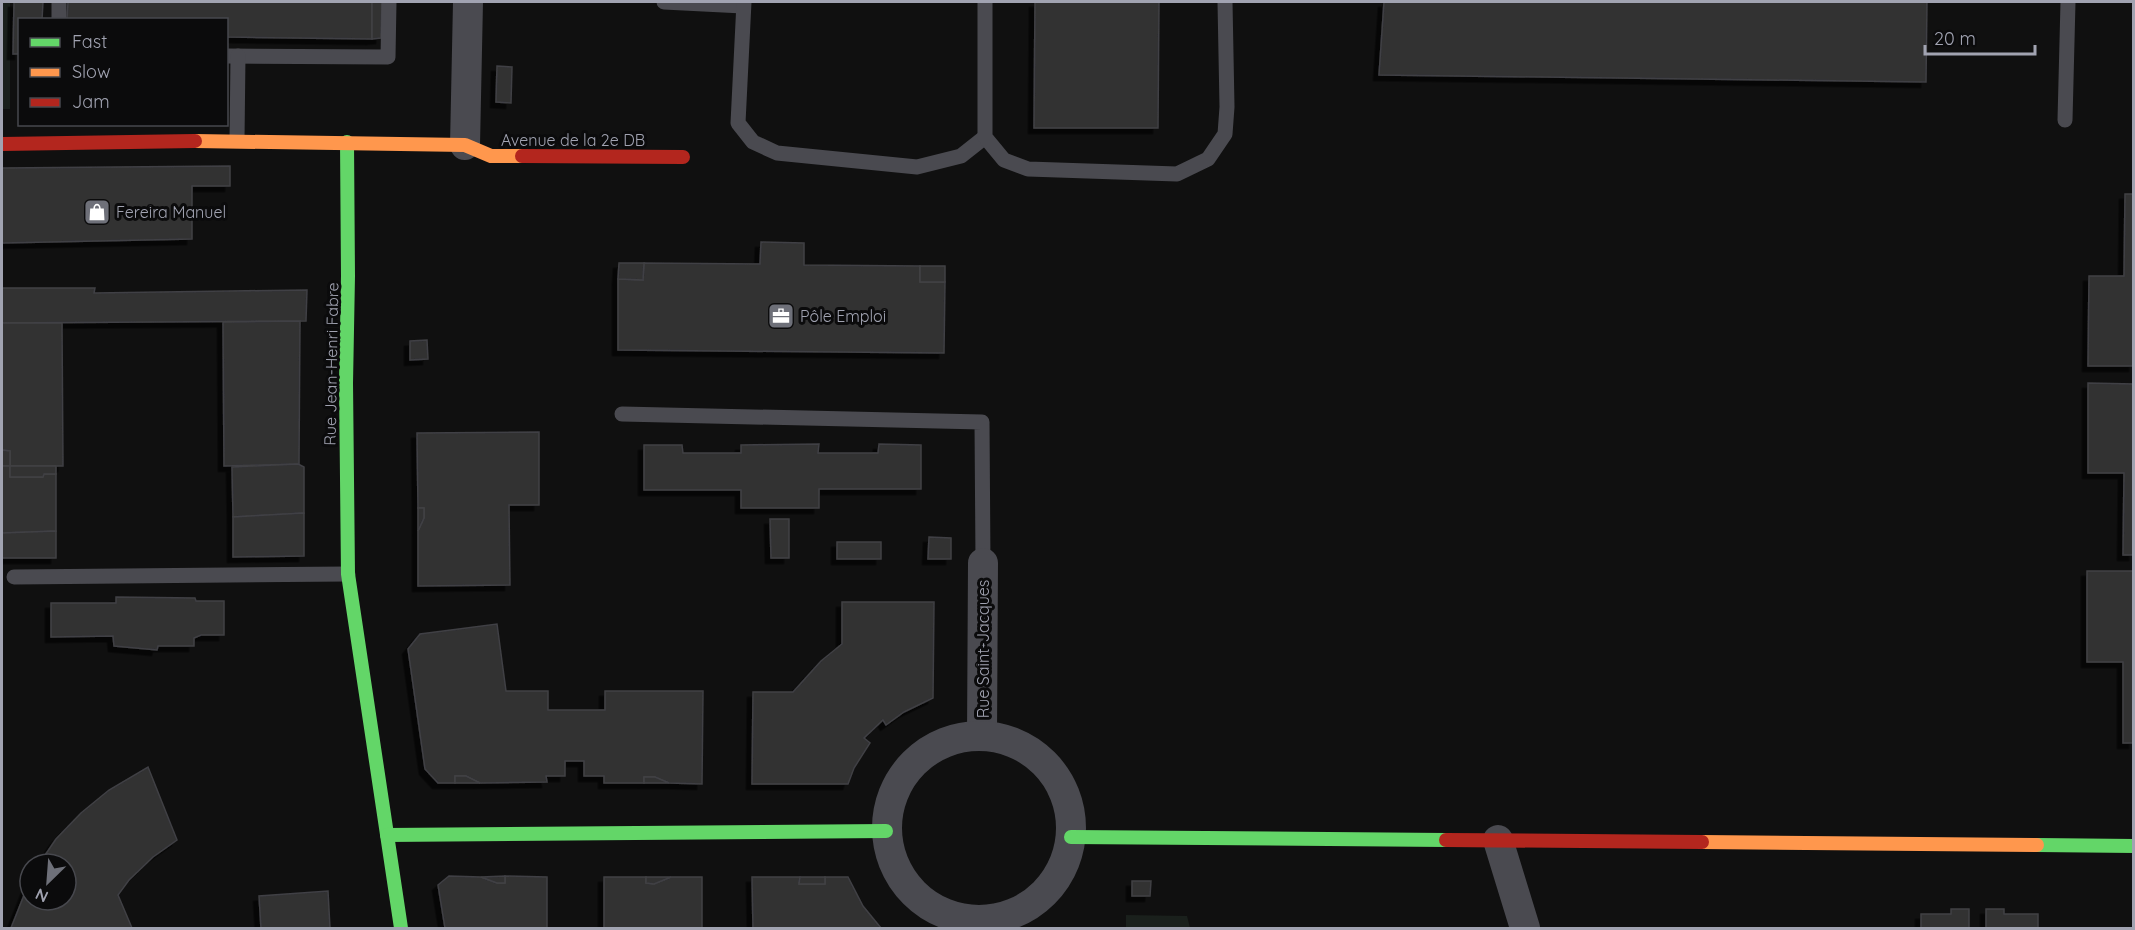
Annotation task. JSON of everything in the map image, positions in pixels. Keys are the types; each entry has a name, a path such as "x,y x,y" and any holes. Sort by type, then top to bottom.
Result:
{"street":[{"path":"2,144 237,140 465,145 468,2"},
{"name":"Rue Jean-Henri Fabre","path":"348,142 346,383 348,574 401,928"},
{"name":"Avenue de la 2e DB","path":"465,145 491,156 683,157"},
{"name":"Rue Saint-Jacques","path":"982,736 983,563"},
{"path":"982,736 1012,742 1038,757 1057,780 1069,807 1071,837 1063,866 1028,919 963,919 933,908 909,888 892,861 886,831 889,806 898,782 913,762 934,747 957,738 982,736"},
{"path":"387,835 886,831"},
{"path":"1071,837 2133,846"},
{"path":"1498,840 1525,928"}],"lane":[{"path":"59,2 59,18"},
{"path":"237,140 232,56 388,57 389,2"},
{"path":"664,2 743,4 738,123 753,142 777,153 917,167 961,156 985,136"},
{"path":"986,2 985,136 1004,160 1028,169 1177,174 1208,159 1225,134 1227,107 1225,2"},
{"path":"2065,120 2068,2"},
{"path":"622,414 982,422 983,563"},
{"path":"14,578 348,574"}],"shaded area":[{"path":"2,2 10,2 10,109 2,109"},
{"path":"1126,915 1187,916 1190,928 1126,928"}],"building":[{"path":"14,2 43,2 42,18 18,18 18,54 13,54"},
{"path":"68,2 372,2 372,39 228,37 228,18 67,18"},
{"path":"372,2 382,2 381,38 372,39"},
{"path":"1035,2 1159,2 1158,128 1034,128"},
{"path":"1384,2 1927,2 1926,82 1379,75"},
{"path":"497,66 512,67 511,103 496,102"},
{"name":"Fereira Manuel","path":"230,166 230,186 192,186 192,239 2,243 2,168"},
{"path":"2125,194 2134,194 2134,366 2088,366 2089,276 2124,276"},
{"name":"Pôle Emploi","path":"761,242 804,243 804,265 920,266 920,282 945,282 944,353 618,350 618,279 643,280 644,263 760,264"},
{"path":"619,263 644,263 643,280 618,279"},
{"path":"920,266 945,266 945,282 920,282"},
{"path":"2,288 95,288 94,293 307,290 306,321 2,323"},
{"path":"300,321 299,464 224,466 223,322"},
{"path":"2,323 62,323 63,466 10,466 10,451 2,450"},
{"path":"427,340 428,359 410,360 410,341"},
{"path":"2088,383 2134,384 2134,555 2123,555 2124,473 2088,473"},
{"path":"539,432 539,505 509,505 510,585 418,586 418,531 424,518 424,508 418,508 417,433"},
{"path":"819,444 818,453 878,453 879,444 921,445 921,489 819,489 819,508 741,508 741,490 644,490 644,445 682,445 683,453 741,453 741,445"},
{"path":"2,450 10,451 10,466 2,466"},
{"path":"298,464 304,467 304,513 233,517 232,467"},
{"path":"2,466 10,466 10,477 43,477 44,474 56,474 56,531 2,533"},
{"path":"10,466 56,466 56,474 44,474 43,477 10,477"},
{"path":"418,508 424,508 424,518 418,531"},
{"path":"304,513 304,556 233,557 233,517"},
{"path":"770,519 789,519 789,558 771,558"},
{"path":"56,531 56,558 2,558 2,533"},
{"path":"929,537 951,538 951,559 928,559"},
{"path":"837,542 881,542 881,559 837,559"},
{"path":"2087,571 2134,571 2134,743 2123,743 2123,662 2087,662"},
{"path":"116,597 195,598 196,601 224,601 224,635 201,635 194,638 194,646 158,646 157,650 114,646 113,636 51,637 51,603 116,603"},
{"path":"842,602 934,602 933,698 904,712 886,725 883,720 864,738 870,743 854,768 848,784 752,784 753,692 793,692 821,661 842,644"},
{"path":"497,624 506,691 548,691 548,710 605,710 605,691 703,691 702,784 669,783 655,777 644,777 644,783 604,783 604,776 584,776 584,761 565,761 565,776 546,776 547,782 480,783 466,776 455,776 455,783 438,783 425,769 408,649 420,634"},
{"path":"148,767 177,840 153,857 129,880 118,895 132,928 11,928 18,910 78,912 78,852 47,852 56,839 81,813 109,790"},
{"path":"455,776 466,776 480,783 455,783"},
{"path":"644,777 655,777 669,783 644,783"},
{"path":"449,876 481,877 497,883 505,883 505,876 547,877 547,928 445,928 438,885"},
{"path":"505,876 505,883 497,883 481,877"},
{"path":"604,877 646,877 646,883 654,884 671,877 702,877 702,928 604,928"},
{"path":"646,877 671,877 654,884 646,883"},
{"path":"752,877 800,877 799,884 825,884 825,877 848,877 863,906 881,928 753,928"},
{"path":"800,877 825,877 825,884 799,884"},
{"path":"1132,881 1151,881 1150,896 1132,896"},
{"path":"328,891 330,928 261,928 259,896"},
{"path":"1951,909 1969,909 1969,928 1921,928 1921,914 1951,914"},
{"path":"1986,909 2004,909 2004,914 2038,914 2038,928 1986,928"}],"traffic: fast":[{"path":"347,142 348,574 401,928"},
{"path":"387,835 886,831"},
{"path":"1071,837 1446,840"},
{"path":"2037,845 2134,846"}],"traffic: slow":[{"path":"195,141 465,145 491,156 522,156"},
{"path":"1702,842 2037,845"}],"traffic: jam":[{"path":"2,144 195,141"},
{"path":"522,156 683,157"},
{"path":"1446,840 1702,842"}],"place":[{"name":"Fereira Manuel","path":"97,212"},
{"name":"Pôle Emploi","path":"781,316"}]}
